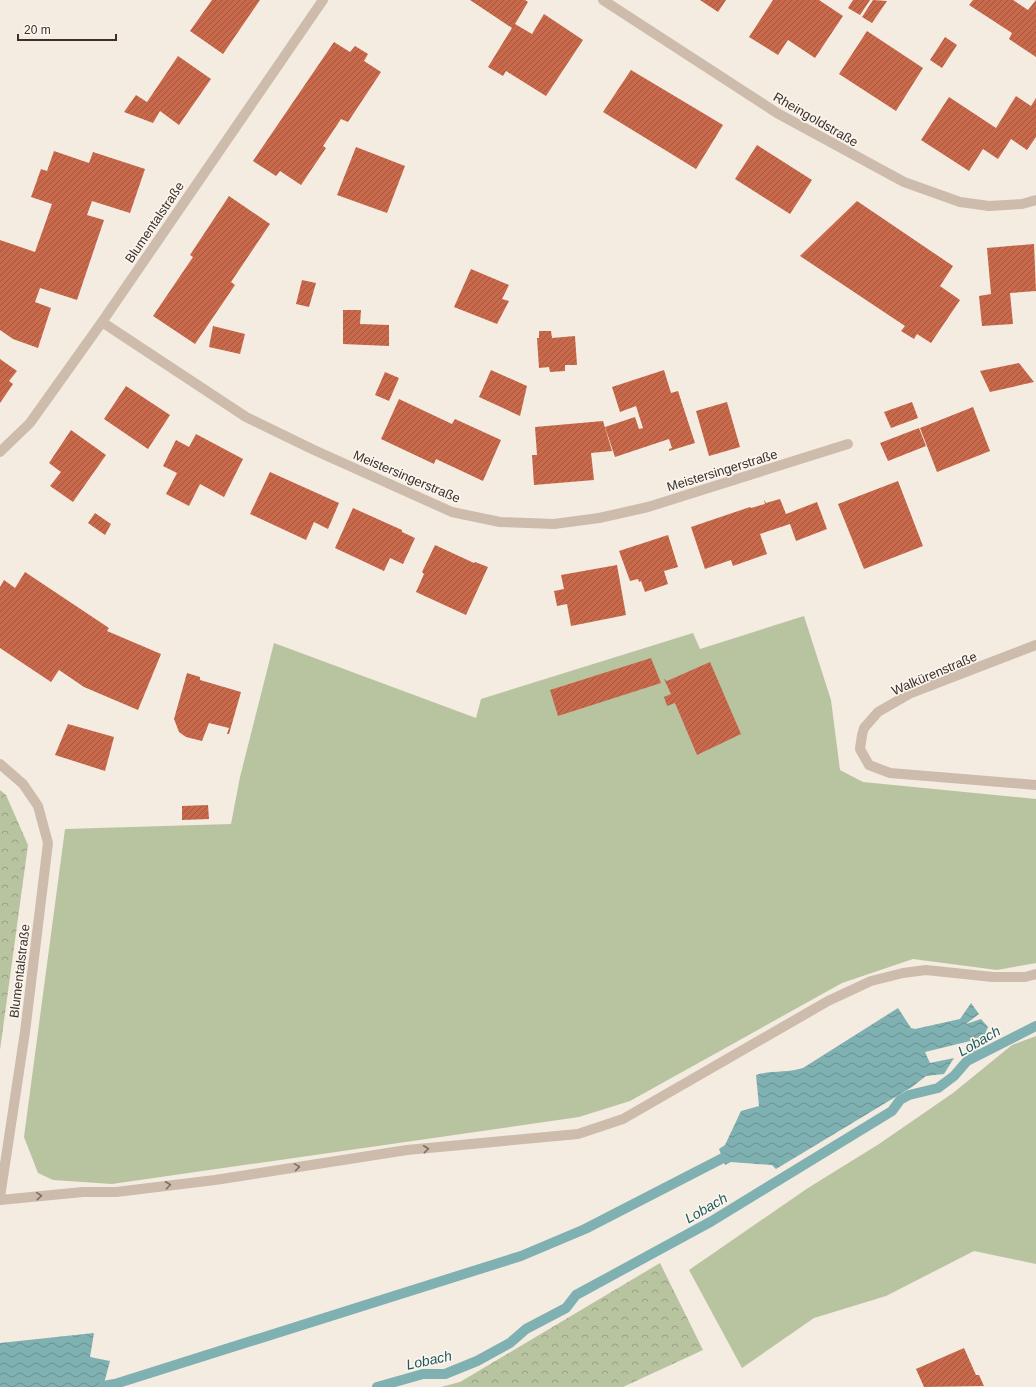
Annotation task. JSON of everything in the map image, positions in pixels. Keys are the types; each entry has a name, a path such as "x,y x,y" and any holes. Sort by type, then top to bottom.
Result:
{"street":[{"name":"Blumentalstraße","path":"0,452 30,423 102,322 323,0"},
{"name":"Rheingoldstraße","path":"603,0 777,112 904,182 960,202 989,206 1022,204 1036,200"},
{"name":"Meistersingerstraße","path":"102,322 246,417 314,450 452,512 500,522 554,524 599,518 648,507 848,444"},
{"name":"Walkürenstraße","path":"1036,645 911,693 878,712 864,728 860,749 869,765 890,773 1036,785"},
{"name":"Blumentalstraße","path":"0,764 23,784 38,806 48,843 25,1032 0,1198"},
{"path":"0,1198 83,1192 116,1192 215,1180 407,1150 578,1134 623,1118 828,1001 872,981 903,973 926,970 993,977 1025,977 1036,974"}],"green space":[{"path":"804,616 831,700 840,770 863,782 1036,799 1036,963 997,970 913,959 842,983 630,1101 579,1117 112,1184 53,1180 38,1173 24,1137 65,829 231,824 240,777 274,643 476,718 481,699 693,633 700,649"},
{"path":"0,790 6,795 28,845 0,1050"},
{"path":"1036,1036 1036,1264 974,1251 886,1296 814,1318 742,1368 689,1270 808,1188 879,1144 953,1093 1012,1045"},
{"path":"660,1263 703,1350 623,1387 441,1387 460,1382"}],"water":[{"path":"971,1003 979,1014 966,1024 981,1019 988,1027 981,1043 970,1041 925,1052 930,1063 954,1058 944,1074 926,1076 912,1087 776,1169 772,1165 731,1162 725,1165 719,1149 725,1145 741,1111 759,1106 756,1075 803,1068 898,1008 911,1028 915,1029 960,1019"},
{"path":"94,1333 90,1357 110,1361 103,1387 0,1387 0,1343"}],"building":[{"path":"212,0 260,0 223,54 190,31"},
{"path":"470,0 525,0 528,2 515,24 532,34 544,14 583,40 546,96 506,71 503,76 488,67 512,28"},
{"path":"700,0 726,0 718,12"},
{"path":"773,0 819,0 843,16 815,58 788,40 778,55 749,37"},
{"path":"853,0 870,0 860,15 848,8"},
{"path":"873,0 887,1 872,23 862,17"},
{"path":"973,0 1013,0 1028,10 1036,0 1036,57 1009,39 1012,33 969,5"},
{"path":"867,31 923,68 896,111 839,74"},
{"path":"945,37 957,45 942,68 930,60"},
{"path":"334,42 350,52 355,46 368,54 364,61 381,72 348,122 341,119 323,146 326,148 301,185 280,171 276,176 253,161"},
{"path":"178,56 211,79 179,125 160,111 153,123 124,112 136,95 147,102"},
{"path":"631,70 723,125 696,169 603,112"},
{"path":"1016,96 1031,106 1036,98 1036,137 1027,150 1011,139 998,159 983,149 969,171 921,140 949,97 996,128"},
{"path":"757,145 812,180 790,214 735,179"},
{"path":"356,147 405,166 387,213 337,195"},
{"path":"54,151 89,163 93,152 145,169 130,213 92,201 87,215 104,220 77,300 40,288 35,302 51,308 38,348 13,339 0,330 0,240 35,252 52,204 31,197 41,169 47,171"},
{"path":"229,196 270,224 231,282 235,285 195,344 153,316 193,257 190,255"},
{"path":"857,201 953,266 940,286 960,300 931,343 917,334 914,339 901,331 905,326 800,256"},
{"path":"1034,244 1036,291 1010,293 1013,324 982,326 979,296 991,294 987,248"},
{"path":"471,269 509,285 502,299 509,301 497,324 454,307"},
{"path":"302,280 316,283 309,307 296,304"},
{"path":"343,310 361,310 360,324 389,325 389,346 343,344"},
{"path":"213,326 245,334 240,354 209,347"},
{"path":"539,331 551,331 552,338 575,336 577,365 565,365 565,371 550,372 549,367 539,368 537,338 539,338"},
{"path":"0,359 17,371 9,381 13,384 0,403"},
{"path":"1019,363 1034,382 990,392 980,371"},
{"path":"491,370 527,386 520,416 479,397"},
{"path":"664,370 671,393 678,391 695,443 669,451 669,449 672,448 669,439 615,457 605,427 635,417 639,429 643,428 636,406 620,412 612,387"},
{"path":"385,372 399,378 389,401 375,395"},
{"path":"126,386 170,415 148,449 104,419"},
{"path":"399,399 452,424 455,419 501,440 483,481 436,459 434,464 381,439"},
{"path":"727,402 740,447 709,456 696,411"},
{"path":"912,402 918,418 891,428 884,412"},
{"path":"973,407 990,451 937,472 920,428"},
{"path":"603,421 612,451 591,453 594,480 534,485 532,455 537,455 535,427"},
{"path":"919,428 926,446 888,461 880,443"},
{"path":"71,430 106,455 73,502 50,486 61,472 49,463"},
{"path":"196,434 243,459 224,497 200,484 189,506 166,494 177,473 163,466 176,440 189,447"},
{"path":"270,472 339,503 328,529 314,522 306,540 250,514"},
{"path":"898,481 923,546 864,569 838,504"},
{"path":"780,499 786,514 817,502 827,529 796,541 790,524 760,534 767,554 733,566 731,560 705,569 691,527 750,507 765,504 764,500 766,503"},
{"path":"353,508 402,530 402,532 415,538 403,564 390,558 384,571 335,548"},
{"path":"95,513 111,524 105,535 88,523"},
{"path":"668,535 678,567 664,571 668,584 645,592 641,581 639,582 638,579 630,581 619,551"},
{"path":"435,545 474,563 475,562 488,567 466,615 416,592 424,574 422,572"},
{"path":"617,565 626,615 571,626 567,604 557,606 554,591 564,589 561,575"},
{"path":"25,572 109,628 107,631 161,654 138,710 84,687 59,670 51,682 0,648 0,587 4,580 15,588"},
{"path":"651,658 661,683 558,716 550,690"},
{"path":"710,662 741,734 697,755 675,703 667,706 664,697 671,694 664,679 667,681"},
{"path":"187,673 200,677 200,680 241,692 229,734 227,734 229,728 209,723 202,741 186,737 179,732 174,719"},
{"path":"68,724 114,737 105,771 55,755"},
{"path":"208,805 209,819 182,820 182,806"},
{"path":"964,1348 976,1375 979,1375 984,1386 924,1387 916,1369"}],"waterway":[{"name":"Lobach","path":"377,1387 423,1374 445,1374 477,1361 510,1343 526,1329 566,1308 576,1295 712,1221 892,1111 900,1100 909,1095 938,1088 954,1076 967,1061 1036,1026"},
{"path":"967,1061 976,1042"},
{"path":"103,1386 115,1384 521,1256 585,1229 723,1158"}]}
